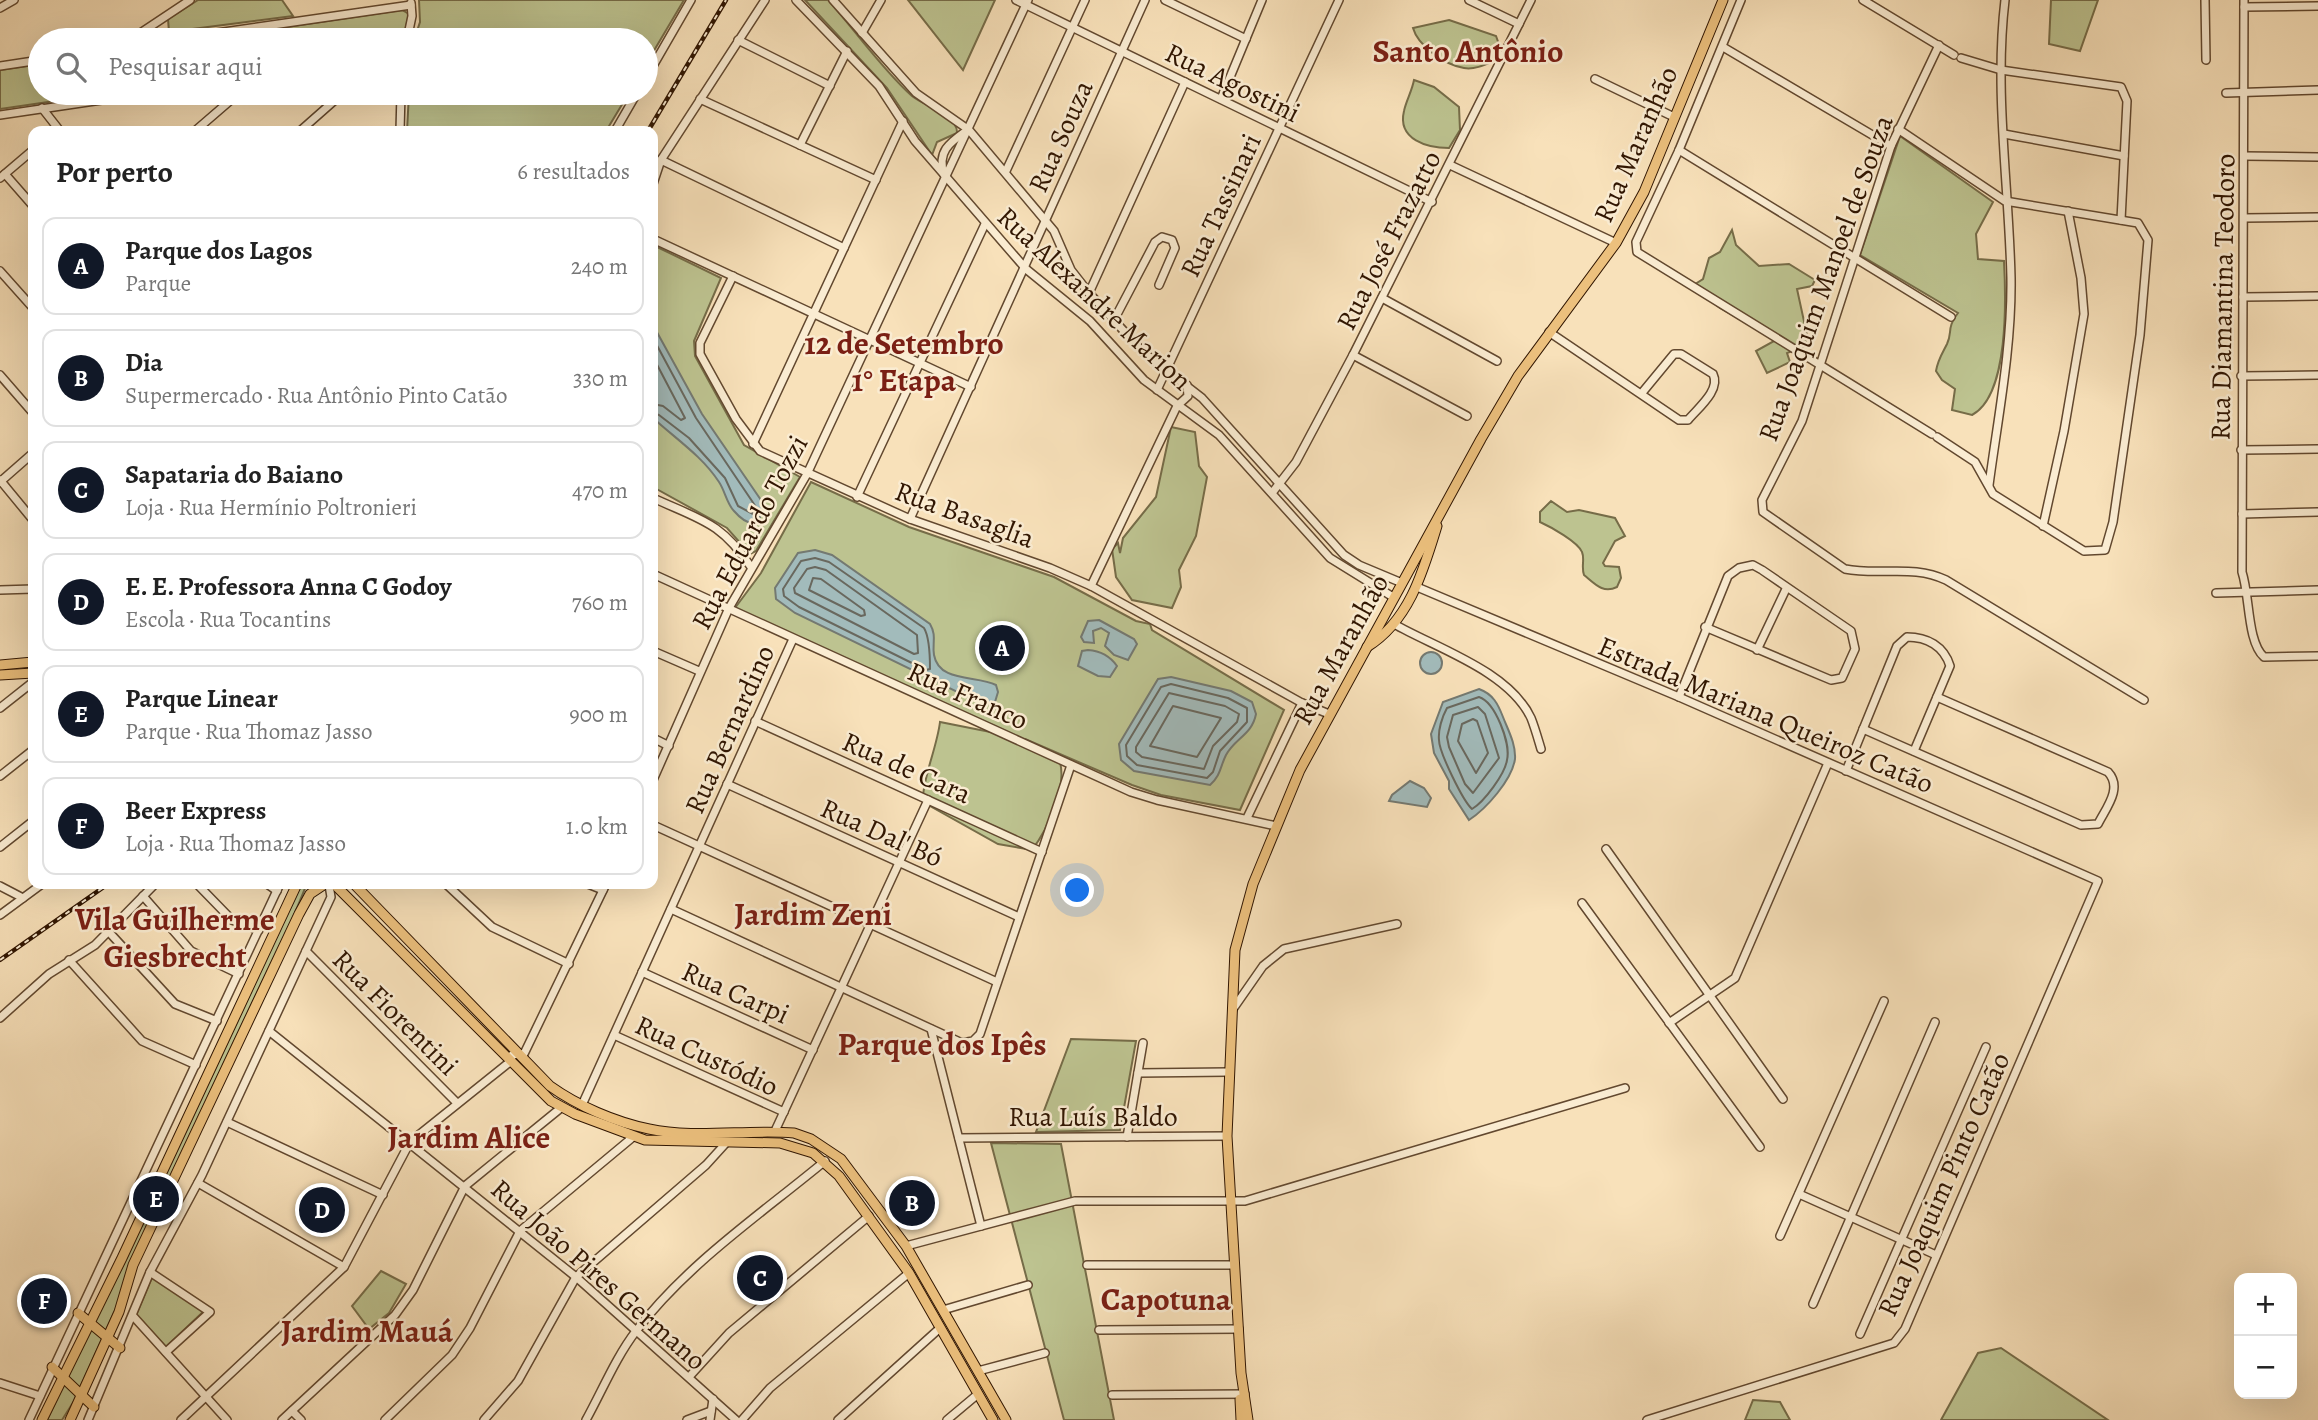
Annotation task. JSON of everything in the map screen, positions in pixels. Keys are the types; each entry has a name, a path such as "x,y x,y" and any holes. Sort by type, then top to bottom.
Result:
{"main road":[{"name":"Rua Maranhão","path":"1248,1420 1238,1329 1227,1136 1230,1012 1235,950 1243,914 1276,826 1329,714 1365,648 1518,376 1616,243 1644,192 1723,0"},
{"path":"1365,648 1383,637 1409,602 1417,587 1443,508"},
{"path":"1402,583 1417,587"},
{"path":"1394,597 1409,602"},
{"path":"0,664 28,662"},
{"path":"0,675 28,673"},
{"path":"42,1420 295,889"},
{"path":"70,1420 119,1312 134,1265 299,914 310,894 318,889"},
{"path":"331,889 562,1107 633,1137 798,1146 825,1161 869,1216 909,1273 993,1420"},
{"path":"359,889 522,1054 550,1086 582,1105 651,1130 775,1131 811,1139 834,1154 906,1246 1006,1420"},
{"path":"726,1143 730,1131"},
{"path":"869,1216 877,1214 889,1224"},
{"path":"78,1313 120,1348"},
{"path":"940,1328 950,1323"},
{"path":"52,1367 94,1407"},
{"name":"Rua Maranhão","path":"1241,1420 1243,1392"}],"street":[{"path":"0,8 14,0"},
{"path":"148,28 190,0"},
{"path":"658,57 691,0"},
{"path":"658,171 700,99 765,0"},
{"name":"Rua Alexandre Marion","path":"796,0 879,86 945,178 1026,269 1090,321 1157,390 1219,435 1329,558 1394,597"},
{"name":"Rua Alexandre Marion","path":"833,0 916,93 969,130 1006,171 1054,231 1071,270 1144,353 1187,385 1344,555 1359,565 1402,583"},
{"path":"862,33 881,0"},
{"name":"Rua Agostini","path":"1016,0 1027,2 1072,27 1432,202"},
{"path":"1006,171 1084,0"},
{"name":"Rua Souza","path":"910,519 1026,269 1045,220 1145,0"},
{"path":"1165,0 1246,38"},
{"path":"1221,100 1262,0"},
{"name":"Rua Tassinari","path":"1157,390 1339,0"},
{"path":"1469,0 1519,24"},
{"name":"Rua José Frazatto","path":"1272,493 1281,484 1353,355 1531,0"},
{"path":"1741,0 1679,150 1636,242 1637,252 1975,462 1993,494 2042,526 2084,551 2105,550 2113,522 2140,335 2148,240 2138,223 2005,201 1898,129"},
{"path":"1863,0 1958,56 2001,70 2121,87 2127,101 2121,220"},
{"path":"1989,486 2008,340 2011,278 2005,201 2001,70 2005,0"},
{"path":"2205,0 2206,61"},
{"path":"245,28 411,2 410,28"},
{"name":"Rua Eduardo Tozzi","path":"658,769 729,608 807,474 1027,2"},
{"path":"2244,3 2318,6"},
{"name":"Rua Diamantina Teodoro","path":"2244,3 2242,572 2249,593 2250,621 2259,653 2264,657 2318,656"},
{"path":"738,40 830,86"},
{"name":"Rua Joaquim Manoel de Souza","path":"1939,45 1933,63 1891,146 1802,421 1762,500 1763,512 1845,569 1861,572 1928,571 2144,700"},
{"path":"1723,47 1891,146"},
{"path":"800,145 847,51"},
{"path":"0,66 28,62"},
{"path":"1595,79 1674,117"},
{"path":"1089,293 1185,82"},
{"path":"2226,93 2318,90"},
{"path":"700,99 876,180"},
{"path":"0,115 63,105"},
{"path":"201,126 225,105"},
{"path":"306,126 329,105"},
{"path":"400,126 401,105"},
{"path":"618,126 630,105"},
{"path":"42,108 55,126"},
{"path":"753,444 903,121"},
{"path":"945,178 940,164 946,147 969,130"},
{"path":"2004,134 2124,156"},
{"path":"1679,150 1951,317"},
{"path":"28,154 2,176 28,201"},
{"path":"2244,156 2318,156"},
{"path":"662,160 844,248"},
{"path":"1450,165 1616,243"},
{"path":"2042,526 2064,431 2084,314 2081,278 2068,211"},
{"path":"2244,218 2318,217"},
{"path":"858,496 985,224"},
{"path":"1114,320 1155,242 1162,237 1172,240 1175,248 1158,285"},
{"path":"658,241 971,387"},
{"path":"0,271 28,302"},
{"name":"Rua Basaglia","path":"733,276 700,343 700,355 760,452 910,519 1049,568 1091,586 1302,703 1329,714"},
{"path":"2243,296 2318,296"},
{"path":"1382,298 1497,361"},
{"path":"1549,332 1679,420 1688,420 1715,387 1716,380 1713,374 1681,354 1674,354 1641,394"},
{"path":"1353,355 1467,416"},
{"path":"0,375 28,407"},
{"path":"2241,376 2318,375"},
{"path":"1091,586 1177,406 1188,396 1187,385"},
{"path":"2241,450 2318,449"},
{"path":"28,457 0,481 28,514"},
{"path":"658,500 718,528 734,542 751,568"},
{"path":"2242,514 2318,512"},
{"path":"1679,697 1705,627 1728,576 1738,568 1753,565 1851,631 1855,649 1842,678 1831,680 1705,627"},
{"name":"Rua Franco","path":"658,576 1071,765 1157,800 1276,826"},
{"name":"Estrada Mariana Queiroz Catão","path":"1417,587 1679,697 2098,881"},
{"path":"0,590 28,589"},
{"path":"1757,650 1786,589"},
{"path":"2217,593 2318,590"},
{"path":"1394,624 1484,670 1516,696 1530,717 1541,749"},
{"path":"1846,771 1897,646 1907,637 1933,642 1948,659 1950,666 1914,751"},
{"name":"Rua Bernardino","path":"582,1105 793,639"},
{"path":"658,653 699,671"},
{"path":"0,708 28,686"},
{"path":"1863,729 2081,825 2098,824 2115,792 2113,778 2108,772 1937,697"},
{"path":"1247,818 1302,703"},
{"name":"Rua de Cara","path":"755,721 1042,852"},
{"path":"658,741 668,746"},
{"path":"0,776 28,754"},
{"path":"1669,1023 1735,978 1828,763"},
{"path":"671,909 962,1043 973,1041 980,1034 1071,765"},
{"name":"Rua Dal' Bó","path":"727,784 1019,918"},
{"path":"775,1131 928,800"},
{"path":"0,846 28,825"},
{"path":"658,827 997,982"},
{"path":"1606,849 1783,1099"},
{"name":"Rua Joaquim Pinto Catão","path":"1647,1420 1894,1343 1905,1329 2098,881"},
{"path":"0,886 23,898"},
{"path":"0,915 35,889"},
{"path":"0,1018 49,974 94,945 150,889"},
{"path":"202,889 232,920 259,930"},
{"path":"29,1420 278,889"},
{"path":"88,1420 150,1272 198,1183 331,897 328,889"},
{"path":"451,889 492,927 569,964"},
{"path":"180,1420 344,1267 410,1142 511,1061 518,1063 531,1042 603,889"},
{"path":"143,896 191,951 239,974"},
{"path":"1582,903 1760,1147"},
{"path":"1230,1012 1263,966 1284,949 1397,924"},
{"path":"108,931 174,1004 217,1021"},
{"name":"Rua Fiorentini","path":"306,951 457,1103"},
{"path":"69,960 142,1041 196,1065"},
{"name":"Rua Carpi","path":"642,972 813,1050"},
{"path":"1780,1236 1884,1001"},
{"path":"1813,1304 1935,1022"},
{"path":"931,1029 981,1226"},
{"name":"Rua João Pires Germano","path":"269,1031 576,1277 736,1420"},
{"name":"Rua Custódio","path":"614,1035 784,1112"},
{"path":"1127,1137 1143,1043"},
{"path":"1860,1334 1986,1047"},
{"path":"1138,1073 1228,1072"},
{"path":"906,1246 1075,1201 1245,1201 1625,1088"},
{"path":"282,1420 395,1315 412,1290 465,1186 562,1107"},
{"path":"227,1122 383,1195"},
{"name":"Rua Luís Baldo","path":"959,1138 1227,1136"},
{"path":"385,1420 452,1355 470,1328 520,1231 633,1137"},
{"path":"484,1420 518,1381 576,1277 706,1165 726,1143"},
{"path":"586,1420 636,1331 692,1271 825,1161"},
{"path":"198,1183 344,1267"},
{"path":"1799,1194 1936,1255"},
{"path":"689,1377 729,1333 869,1216"},
{"path":"1087,1265 1234,1265"},
{"path":"150,1272 210,1312 166,1352"},
{"path":"743,1420 769,1388 909,1273"},
{"path":"943,1310 1027,1285"},
{"path":"133,1316 227,1420"},
{"path":"838,1420 940,1328"},
{"path":"1099,1330 1238,1329"},
{"path":"978,1371 1045,1353"},
{"path":"0,1382 40,1396"},
{"path":"1112,1395 1243,1392"},
{"path":"947,1420 978,1394"},
{"path":"687,1420 711,1416 713,1399"},
{"path":"292,1411 301,1420"}],"green space":[{"path":"198,0 282,0 293,16 200,28 169,28 168,19"},
{"path":"419,0 684,0 658,44 658,28 418,28"},
{"path":"805,0 828,0 901,85 917,100 952,121 957,133 937,142 932,155 887,88"},
{"path":"908,0 995,0 963,70"},
{"path":"2051,0 2098,0 2080,51 2049,44"},
{"path":"402,10 409,14 406,28 280,28"},
{"path":"1449,20 1496,36 1501,50 1497,60 1472,68 1457,66 1426,48 1413,28"},
{"path":"28,66 28,105 0,109 0,70"},
{"path":"1414,80 1434,87 1459,107 1460,130 1449,148 1424,144 1405,129 1404,111"},
{"path":"408,105 622,105 609,126 407,126"},
{"path":"1900,136 1993,202 1976,234 1978,259 2004,261 2003,345 1993,388 1984,404 1972,415 1952,410 1955,389 1942,380 1936,371 1958,313 1860,255"},
{"path":"1732,230 1736,245 1759,266 1789,264 1815,280 1812,286 1797,289 1807,335 1805,346 1787,353 1790,362 1767,373 1756,351 1776,340 1720,308 1692,286 1703,279 1709,258 1720,252"},
{"path":"658,247 721,278 694,341 695,356 744,445 800,477 756,551 750,554 727,528 658,490"},
{"path":"1171,427 1195,432 1199,466 1207,477 1196,536 1179,570 1181,587 1172,608 1132,600 1116,577 1112,549 1118,543 1120,553 1123,538 1156,497"},
{"path":"811,482 909,527 1054,577 1136,621 1150,624 1152,630 1284,710 1240,810 1161,795 1025,739 1060,762 1061,773 1054,809 1032,850 998,844 930,806 923,798 940,722 1021,738 735,608 761,573"},
{"path":"1551,501 1567,512 1579,510 1615,518 1625,536 1615,541 1603,563 1605,566 1619,567 1621,578 1617,587 1603,589 1592,582 1584,575 1583,555 1579,548 1564,535 1540,522 1540,512"},
{"path":"297,889 305,889 74,1401 62,1420 47,1420"},
{"path":"1071,1039 1136,1041 1120,1130 1036,1132"},
{"path":"991,1143 1061,1144 1114,1420 1064,1420"},
{"path":"381,1271 406,1284 389,1313 369,1329 352,1306"},
{"path":"152,1277 204,1311 166,1347 136,1315"},
{"path":"2001,1348 2108,1420 1941,1420 1978,1353"},
{"path":"1753,1400 1780,1402 1790,1420 1745,1420"}],"water":[{"path":"658,334 702,414 763,503 763,511 757,523 747,522 736,514 719,482 688,448 658,422"},
{"path":"815,550 832,555 930,624 937,664 951,674 996,685 998,692 995,702 984,705 795,613 776,599 775,588 798,553"},
{"path":"1099,620 1134,639 1137,644 1128,660 1114,655 1105,646 1109,633 1101,628 1093,631 1094,643 1084,642 1081,637 1088,621"},
{"path":"1082,651 1105,655 1114,662 1117,666 1110,677 1098,676 1078,666"},
{"path":"1431,652 1439,655 1442,663 1439,671 1431,674 1423,671 1420,663 1423,655"},
{"path":"1171,677 1231,691 1252,702 1256,714 1251,727 1230,749 1210,785 1134,771 1121,760 1119,744 1158,679"},
{"path":"1479,689 1491,697 1499,708 1513,743 1515,759 1509,776 1497,793 1469,820 1449,789 1449,781 1434,753 1431,734 1443,702"},
{"path":"1410,781 1424,788 1431,798 1427,807 1389,801 1392,795"}],"railway":[{"path":"651,126 726,0"},
{"path":"0,960 101,889"}],"place":[{"name":"Parque dos Lagos","path":"1002,648"},
{"name":"Parque Linear","path":"156,1199"},
{"name":"Dia","path":"912,1203"},
{"name":"E. E. Professora Anna C Godoy","path":"322,1210"},
{"name":"Sapataria do Baiano","path":"760,1278"},
{"name":"Beer Express","path":"44,1301"}],"district":[{"name":"Santo Antônio","path":"1468,51"},
{"name":"12 de Setembro 1° Etapa","path":"904,362"},
{"name":"Jardim Zeni","path":"813,914"},
{"name":"Vila Guilherme Giesbrecht","path":"175,938"},
{"name":"Parque dos Ipês","path":"942,1044"},
{"name":"Jardim Alice","path":"469,1137"},
{"name":"Capotuna","path":"1166,1299"},
{"name":"Jardim Mauá","path":"367,1331"}]}
